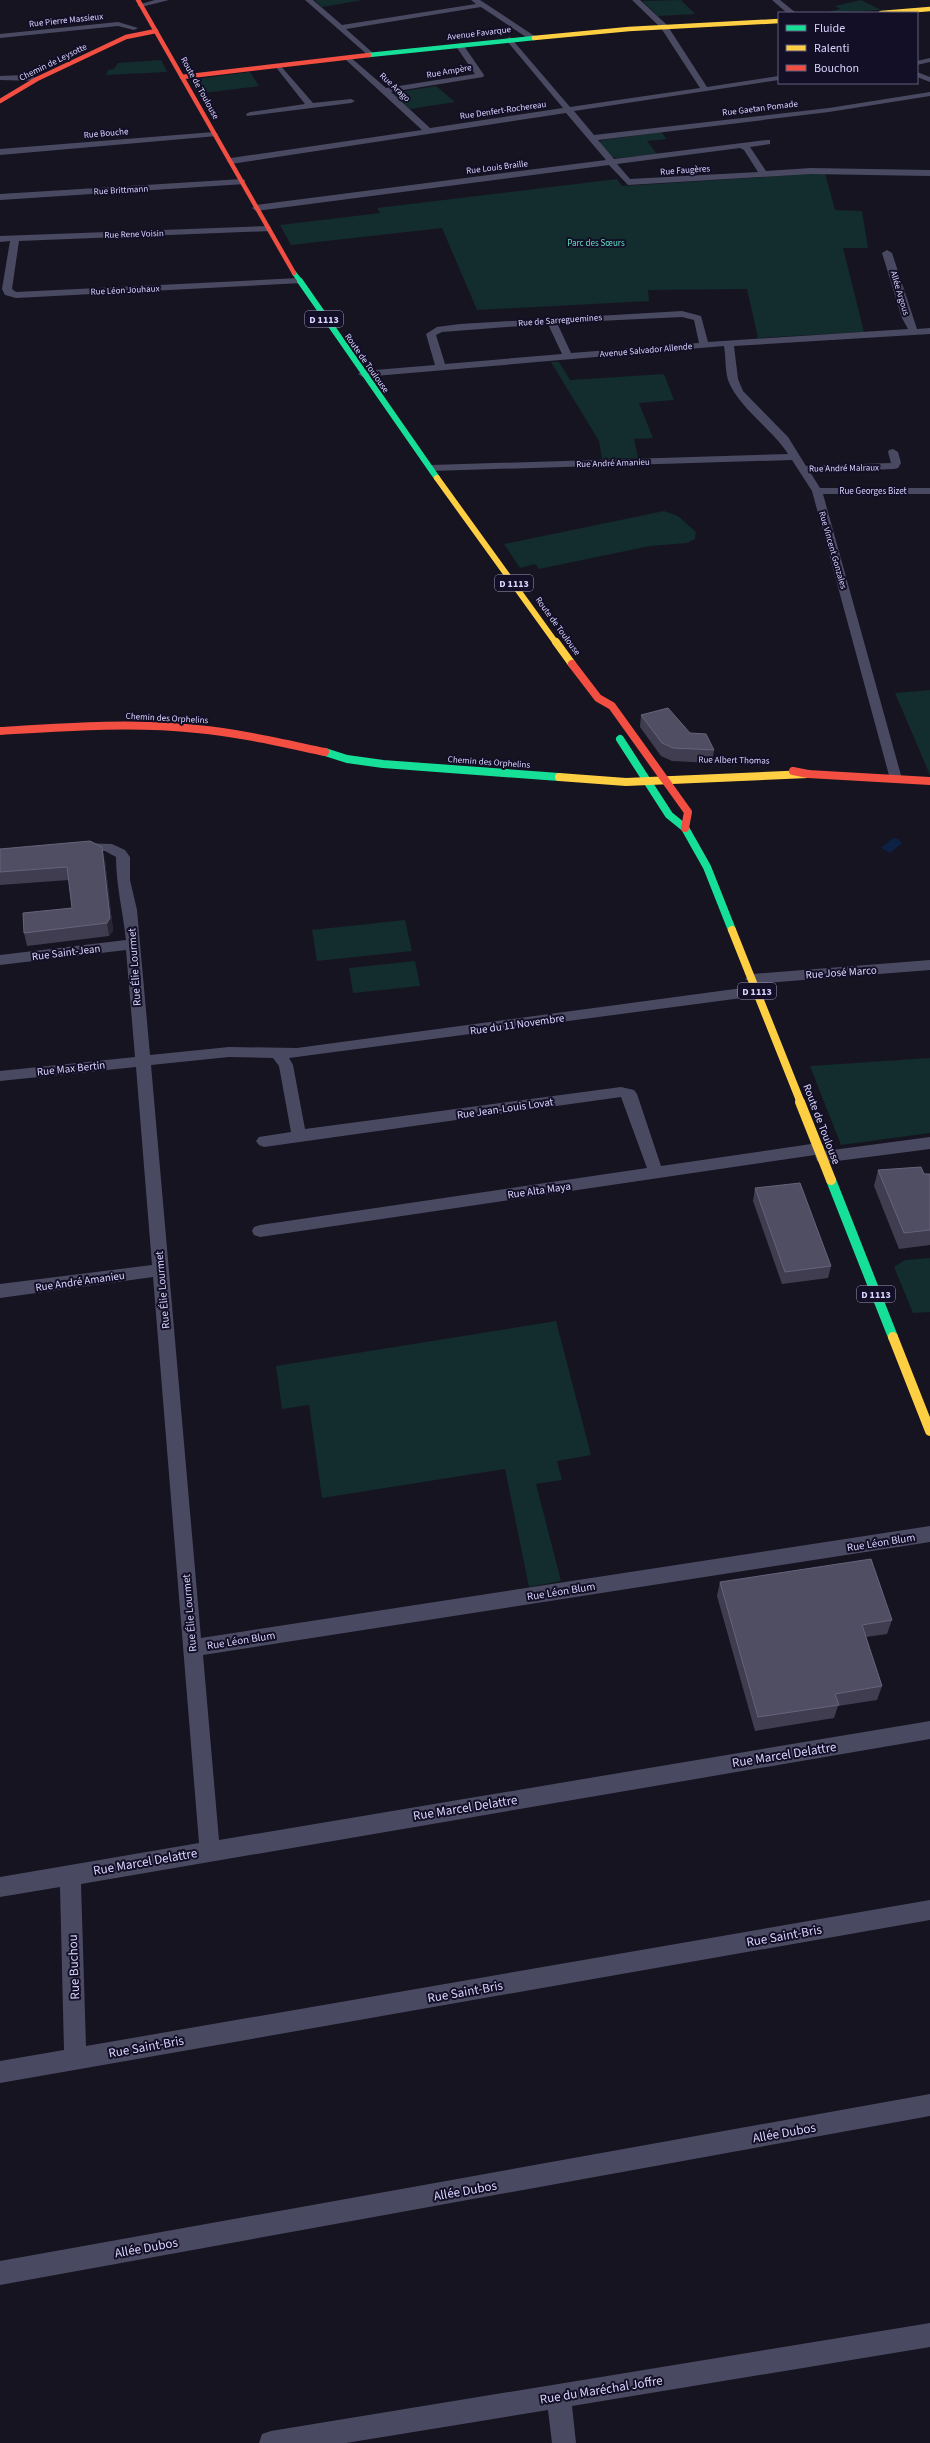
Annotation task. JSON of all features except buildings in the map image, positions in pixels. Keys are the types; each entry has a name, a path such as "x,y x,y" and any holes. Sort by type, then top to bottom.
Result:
{"main road":[{"name":"Route de Toulouse","path":"140,3 299,281 363,374 598,698 612,706 667,780 688,812 686,828"},
{"path":"893,12 930,9"},
{"name":"Avenue Favarque","path":"182,77 510,39 664,27 778,21"},
{"name":"Chemin de Leysotte","path":"0,101 37,79 115,42 132,31 154,28"},
{"path":"598,698 598,710"},
{"name":"Chemin des Orphelins","path":"0,731 80,726 154,726 223,732 331,753 468,760"},
{"name":"Route de Toulouse","path":"614,731 669,815 686,828 707,868 755,985 930,1431"},
{"name":"Chemin des Orphelins","path":"331,753 347,759 383,764 586,780 647,782 667,780"},
{"path":"627,769 672,769"},
{"name":"Rue Albert Thomas","path":"691,769 798,771 808,774"},
{"name":"Rue Albert Thomas","path":"667,780 808,774 930,781"}],"street":[{"path":"140,3 166,0"},
{"path":"309,0 370,55"},
{"path":"475,0 532,37"},
{"path":"636,0 664,27 687,66 705,89"},
{"path":"776,0 791,12"},
{"path":"340,28 482,5"},
{"name":"Rue Pierre Massieux","path":"0,36 118,24 132,31"},
{"name":"Rue Faugères","path":"510,39 568,111 592,138 625,181 632,183 811,171 930,173"},
{"name":"Rue Ampère","path":"386,91 480,75 459,45"},
{"name":"Rue Arago","path":"349,58 386,91 428,132"},
{"path":"918,63 930,60"},
{"path":"279,66 310,106"},
{"path":"918,74 930,80"},
{"path":"0,78 25,77 37,79"},
{"name":"Rue Denfert-Rochereau","path":"231,162 778,78"},
{"name":"Rue Gaetan Pomade","path":"592,138 829,110 930,94"},
{"path":"250,114 351,101"},
{"name":"Rue Bouche","path":"0,152 214,134"},
{"name":"Rue Louis Braille","path":"256,208 767,142"},
{"path":"741,146 745,146 764,174"},
{"name":"Rue Brittmann","path":"0,197 242,182"},
{"name":"Rue Rene Voisin","path":"0,238 268,228"},
{"name":"Rue Léon Jouhaux","path":"15,238 7,289 8,293 16,295 299,281"},
{"name":"Allée Argous","path":"887,253 907,318 914,332"},
{"name":"Rue de Sarreguemines","path":"441,367 430,336 436,330 551,321 692,315 698,318 704,345"},
{"path":"551,321 568,357"},
{"name":"Avenue Salvador Allende","path":"363,374 728,343 930,331"},
{"name":"Rue Vincent Gonzales","path":"728,343 732,378 739,392 778,431 817,491 896,779"},
{"name":"Rue André Malraux","path":"803,469 894,466 896,463 893,452"},
{"name":"Rue André Amanieu","path":"431,468 796,457"},
{"name":"Rue Georges Bizet","path":"817,491 930,491"},
{"name":"Rue Élie Lourmet","path":"65,848 107,846 120,853 122,857 124,880 130,910 141,1060 210,1850"},
{"name":"Rue Saint-Jean","path":"0,960 133,944"},
{"name":"Rue José Marco","path":"755,985 930,965"},
{"name":"Rue du 11 Novembre","path":"141,1060 229,1052 297,1053 755,985"},
{"path":"277,1053 286,1065 299,1136"},
{"name":"Rue Max Bertin","path":"0,1076 141,1060"},
{"name":"Rue Jean-Louis Lovat","path":"264,1141 622,1092 629,1094 656,1173"},
{"name":"Rue Alta Maya","path":"260,1231 656,1173 820,1153 930,1142"},
{"name":"Rue André Amanieu","path":"0,1291 160,1270"},
{"name":"Rue Léon Blum","path":"192,1648 930,1534"},
{"name":"Rue Marcel Delattre","path":"0,1887 210,1850 930,1730"},
{"name":"Rue Buchou","path":"70,1875 75,2058"},
{"name":"Rue Saint-Bris","path":"0,2072 930,1910"},
{"name":"Allée Dubos","path":"0,2273 930,2105"},
{"name":"Rue du Maréchal Joffre","path":"271,2443 930,2335"},
{"path":"558,2396 564,2443"}],"green space":[{"path":"315,0 363,0 322,7"},
{"path":"681,0 695,14 658,16 642,1"},
{"path":"861,0 881,10 827,12 840,9 835,6"},
{"path":"161,60 167,72 106,75 108,70 114,69 118,63"},
{"path":"250,72 259,86 203,93 196,79"},
{"path":"436,86 455,102 410,109 392,93"},
{"path":"661,132 667,139 647,141 657,154 618,158 610,157 599,142 603,140"},
{"name":"Parc des Sœurs","path":"825,173 835,210 862,211 868,248 843,248 864,332 758,338 747,289 648,290 649,301 477,310 442,228 291,245 280,225 380,213 377,208 617,179 622,186"},
{"path":"551,362 559,362 570,380 664,374 674,400 639,403 653,438 634,439 638,458 602,459 599,441"},
{"path":"664,511 678,516 696,532 695,539 687,543 650,546 539,569 535,564 520,568 504,544"},
{"path":"930,690 930,775 895,693"},
{"path":"405,920 412,951 317,961 312,930"},
{"path":"415,961 420,986 353,993 349,968"},
{"path":"930,1058 930,1133 841,1145 810,1066"},
{"path":"930,1258 930,1312 913,1313 894,1267 905,1260"},
{"path":"556,1321 591,1455 557,1461 562,1480 536,1484 561,1581 529,1587 505,1469 322,1498 309,1405 282,1409 276,1366"}],"water":[{"path":"893,838 898,839 902,843 890,853 881,848"}],"traffic: fast":[{"path":"369,55 534,38"},
{"path":"294,273 437,478"},
{"path":"620,739 669,815 685,828 707,867 732,930"},
{"path":"325,752 347,759 383,764 559,777"},
{"path":"831,1180 893,1337"}],"traffic: slow":[{"path":"893,12 930,9"},
{"path":"534,38 629,29 778,21"},
{"path":"437,478 572,664"},
{"path":"559,777 626,782 808,774"},
{"path":"732,930 831,1180"},
{"path":"893,1337 930,1431"}],"traffic: jam":[{"path":"138,0 294,273"},
{"path":"0,101 37,79 126,37 156,31"},
{"path":"182,77 369,55"},
{"path":"572,664 598,698 612,706 688,812 685,828"},
{"path":"0,731 84,726 168,726 237,734 325,752"},
{"path":"793,771 808,774 930,781"}]}
